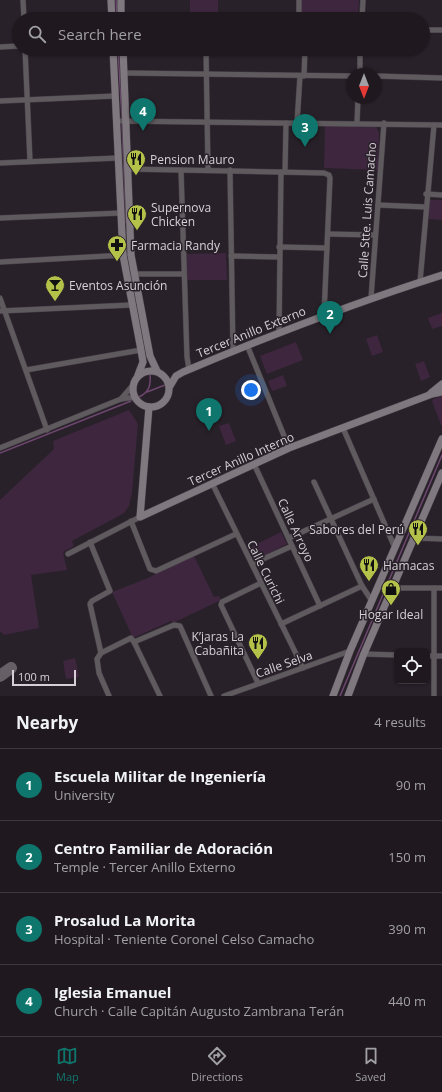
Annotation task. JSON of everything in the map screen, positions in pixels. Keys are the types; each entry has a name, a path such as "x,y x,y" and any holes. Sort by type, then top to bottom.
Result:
{"street":[{"path":"23,0 24,12"},
{"path":"111,0 112,12"},
{"path":"121,0 121,12"},
{"path":"299,0 299,12"},
{"path":"362,12 363,0"},
{"path":"430,30 442,30"},
{"path":"0,47 12,46"},
{"path":"25,56 30,161"},
{"path":"113,56 115,96 121,121 127,169 127,255 131,305 142,350 143,362 134,384 121,399"},
{"path":"123,56 124,73 118,158 120,213 127,255 134,274 150,356 159,372 168,381 170,386 168,397 164,402 154,407 148,407 141,403 136,397 134,384"},
{"path":"206,56 208,170"},
{"path":"298,123 304,56"},
{"path":"360,56 360,68"},
{"path":"124,73 346,76"},
{"path":"382,76 442,78"},
{"path":"0,102 115,96"},
{"path":"357,123 358,104"},
{"path":"121,121 384,123 442,125"},
{"path":"278,333 279,247 286,123"},
{"name":"Calle Stte. Luis Camacho","path":"371,298 384,123"},
{"path":"420,282 426,194 434,125"},
{"path":"0,163 118,158"},
{"path":"127,169 230,170 324,173 328,175 330,178 324,315"},
{"path":"181,170 186,370"},
{"path":"230,170 230,256 233,351"},
{"path":"426,194 442,195"},
{"path":"378,205 426,207"},
{"path":"0,218 120,213"},
{"path":"328,234 375,235"},
{"path":"279,247 327,248"},
{"path":"0,262 127,255"},
{"path":"230,256 279,257"},
{"path":"134,274 183,274"},
{"name":"Tercer Anillo Externo","path":"170,386 176,376 186,370 247,345 371,298 442,275"},
{"path":"0,298 2,311 26,370 47,430"},
{"path":"2,311 131,305"},
{"path":"247,345 289,448"},
{"path":"26,370 142,350"},
{"name":"Tercer Anillo Externo","path":"159,372 186,370"},
{"path":"138,375 147,371 159,372"},
{"name":"Tercer Anillo Interno","path":"427,396 442,384"},
{"name":"Tercer Anillo Interno","path":"68,554 140,516 289,448 427,396 442,392"},
{"path":"0,441 1,448 121,399 136,397"},
{"path":"140,516 148,407"},
{"path":"343,428 395,548"},
{"path":"348,696 364,654 395,548 442,439"},
{"name":"Calle Arroyo","path":"254,464 320,606"},
{"path":"333,696 350,651 372,601 392,588 442,473"},
{"path":"314,482 362,586 372,601"},
{"name":"Calle Curichi","path":"212,484 303,668"},
{"path":"289,538 374,499"},
{"path":"131,521 150,569 156,571 236,534"},
{"path":"414,538 442,539"},
{"path":"90,542 110,589 109,592 92,601 90,604 101,653"},
{"path":"252,564 292,546"},
{"path":"258,683 222,608 222,602 261,583"},
{"path":"281,624 362,586"},
{"path":"392,588 442,588"},
{"path":"434,588 434,696"},
{"path":"109,696 96,663 98,656 101,653 174,625 180,626 211,696"},
{"path":"133,640 160,696"},
{"name":"Calle Selva","path":"224,696 350,651"},
{"path":"364,654 394,655"},
{"path":"430,656 442,656"}],"shaded area":[{"path":"190,0 218,0 218,12 190,12"},
{"path":"301,0 359,0 358,12 301,12"},
{"path":"374,124 379,132 378,170 324,168 325,126"},
{"path":"429,200 442,200 442,220 429,219"},
{"path":"226,253 227,280 184,280 184,254"},
{"path":"442,313 442,326 432,329 428,318"},
{"path":"377,335 383,352 372,356 366,339"},
{"path":"296,342 303,360 267,374 260,356"},
{"path":"424,361 430,377 421,381 415,364"},
{"path":"283,375 287,386 272,391 268,381"},
{"path":"442,396 441,425 432,401 433,399"},
{"path":"129,410 138,424 132,493 129,506 124,513 72,541 74,546 63,552 67,570 31,575 39,628 4,635 0,631 0,500 54,449 53,441"},
{"path":"229,423 236,441 226,445 219,426"},
{"path":"281,532 287,544 253,561 247,549"},
{"path":"193,554 214,597 219,596 221,600 173,623 171,621 133,638 112,592 148,578"},
{"path":"75,658 79,677 66,679 63,661"}],"waterway":[{"path":"116,0 117,12"},
{"path":"118,56 122,119"},
{"path":"122,123 126,223"},
{"path":"128,257 136,302"},
{"path":"139,397 148,390 150,373"},
{"path":"147,392 165,385"},
{"path":"0,453 131,401"},
{"path":"340,696 442,455"}],"taxiway":[{"path":"0,676 11,668"}],"place":[{"name":"Iglesia Emanuel","path":"143,131"},
{"name":"Prosalud La Morita","path":"305,147"},
{"name":"Pension Mauro","path":"136,176"},
{"name":"Supernova Chicken","path":"137,231"},
{"name":"Farmacia Randy","path":"117,262"},
{"name":"Eventos Asunción","path":"55,302"},
{"name":"Centro Familiar de Adoración","path":"330,334"},
{"name":"Escuela Militar de Ingeniería","path":"209,431"},
{"name":"Sabores del Perú","path":"418,546"},
{"name":"Hamacas","path":"369,582"},
{"name":"Hogar Ideal","path":"391,606"},
{"name":"K’jaras La Cabañita","path":"258,660"}]}
